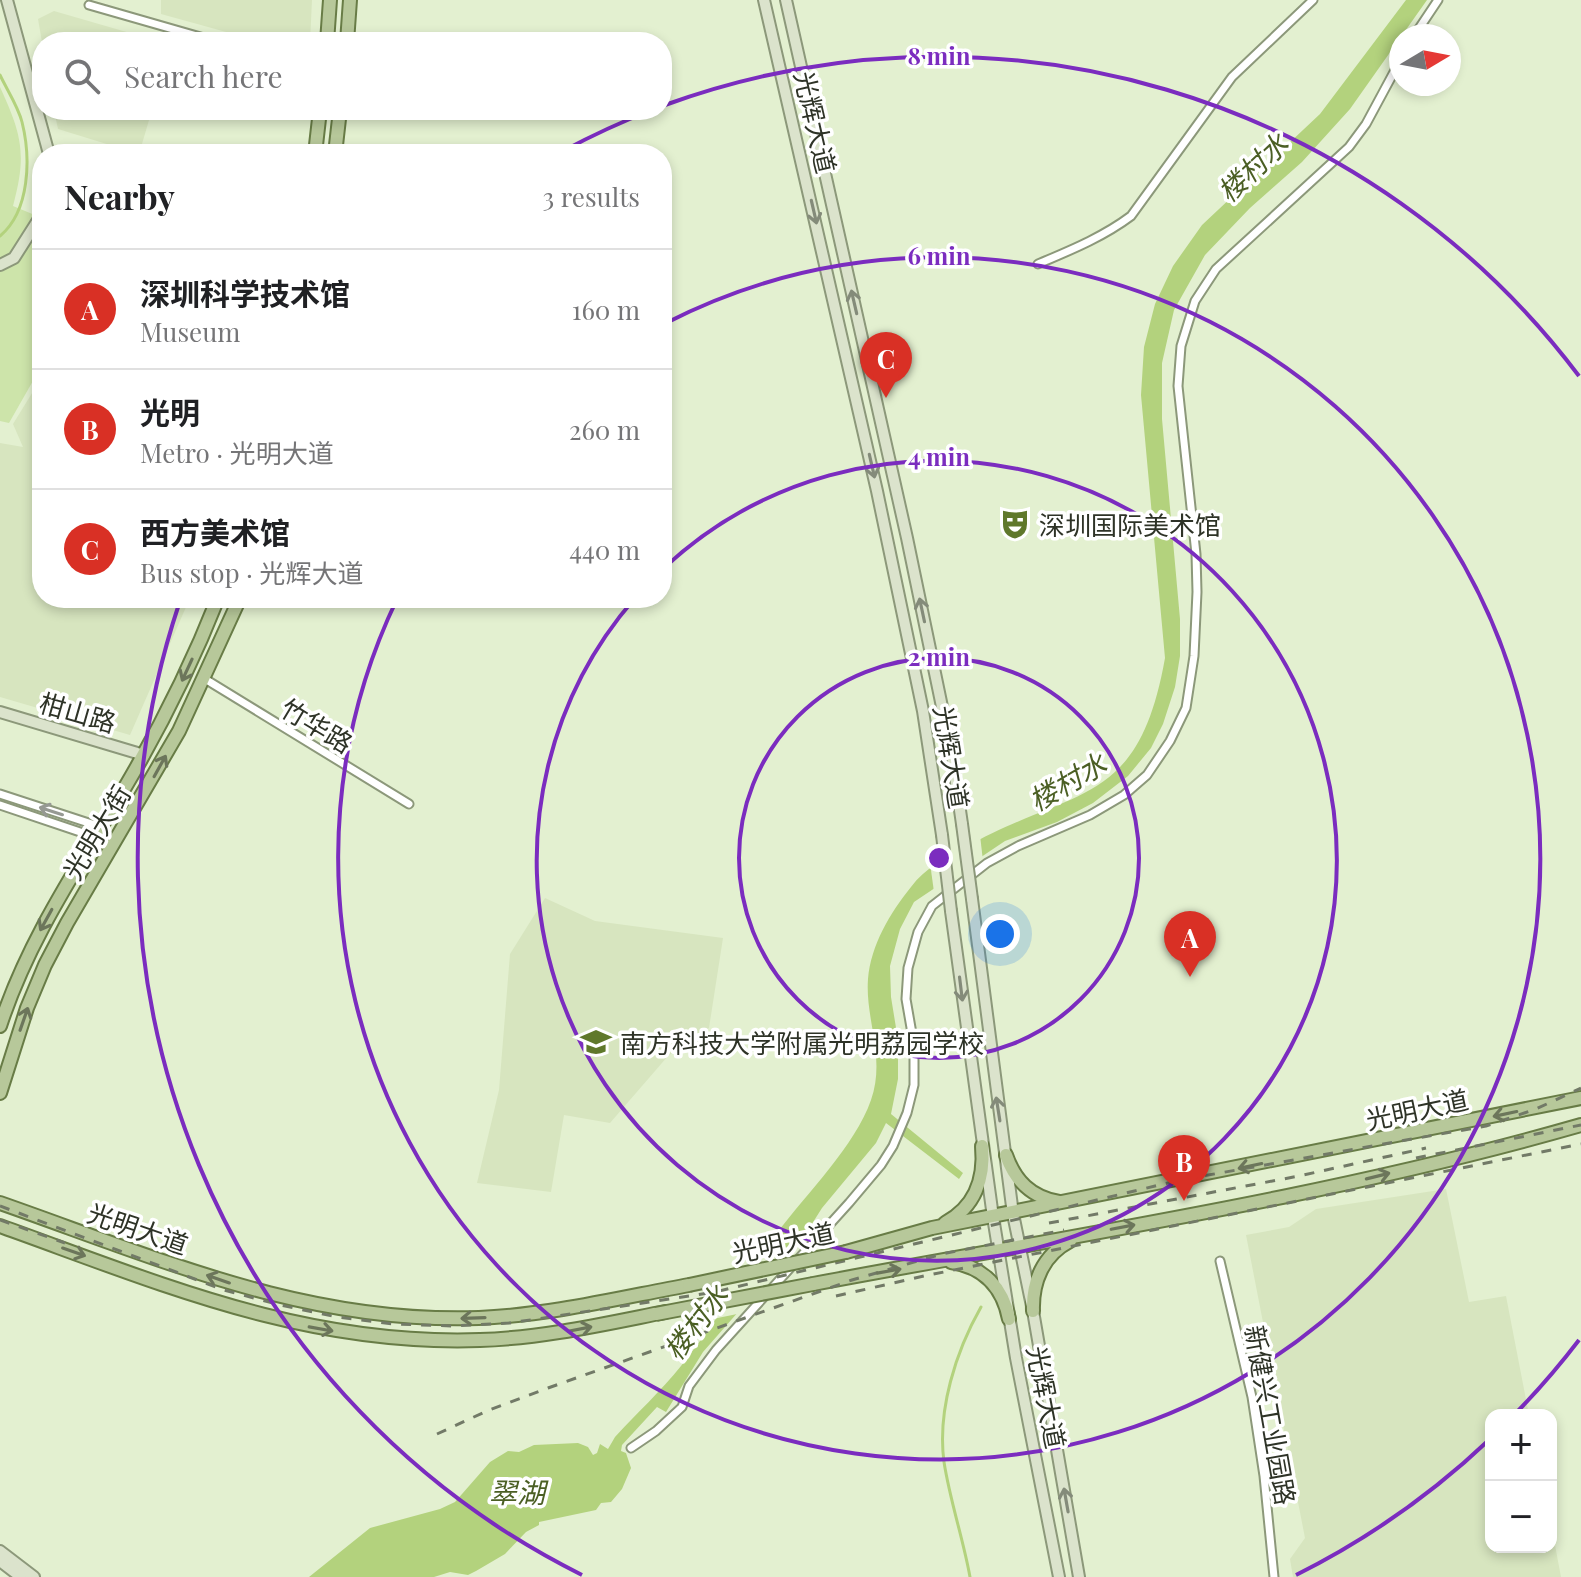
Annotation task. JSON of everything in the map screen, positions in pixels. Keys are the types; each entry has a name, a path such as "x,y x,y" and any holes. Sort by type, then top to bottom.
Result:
{"main road":[{"path":"7,0 32,92"},
{"path":"328,32 330,0"},
{"path":"348,32 350,0"},
{"name":"光辉大道","path":"764,0 877,491 923,711 982,1146 1009,1319 1059,1577"},
{"name":"光辉大道","path":"786,0 907,538 952,755 1013,1214 1079,1577"},
{"path":"40,120 46,144"},
{"path":"316,144 319,120"},
{"path":"336,144 339,120"},
{"path":"0,265 14,258 32,230"},
{"name":"光明大街","path":"0,1026 6,989 144,755 180,686 214,608"},
{"name":"光明大街","path":"0,1093 27,1008 56,943 160,767 205,679 236,608"},
{"name":"柑山路","path":"0,712 144,755"},
{"name":"光明大道","path":"3,1201 250,1290 309,1304 423,1318 509,1316 689,1285 846,1252 932,1228 1581,1098"},
{"name":"光明大道","path":"656,1314 999,1252 1357,1181 1581,1125"},
{"path":"932,1228 956,1216 974,1197 984,1163 982,1146"},
{"path":"1006,1155 1018,1180 1029,1190 1055,1202 1070,1202"},
{"name":"光明大道","path":"3,1228 244,1311 364,1336 423,1340 511,1338 570,1331 717,1302"},
{"path":"1033,1311 1037,1278 1048,1259 1064,1243 1085,1234"},
{"path":"936,1263 962,1264 985,1275 1002,1295 1009,1319"},
{"path":"0,1551 34,1577"},
{"path":"0,1561 21,1577"}],"street":[{"path":"1038,264 1115,228 1131,216 1232,77 1313,0"},
{"path":"1422,24 1438,0"},
{"path":"89,5 183,32"},
{"path":"631,1448 656,1431 682,1407 689,1386 716,1350 849,1203 893,1146 907,1113 914,1085 914,1045 906,999 908,968 918,932 932,906 987,863 1090,815 1124,795 1147,775 1170,741 1186,708 1194,656 1196,554 1178,386 1181,346 1195,301 1225,260 1349,147 1366,124 1389,81"},
{"name":"竹华路","path":"205,679 409,804"},
{"path":"0,794 98,832"},
{"path":"0,805 98,832"},
{"name":"新健兴工业园路","path":"1220,1261 1252,1397 1274,1577"}],"shaded area":[{"path":"161,0 312,0 310,32 226,32 161,14"},
{"path":"54,11 126,32 40,32 38,19"},
{"path":"0,87 20,145 20,172 13,206 32,214 32,383 9,423 0,421"},
{"path":"56,120 149,120 142,144 107,144 58,129"},
{"path":"32,393 32,608 186,608 130,735 0,697 0,443 23,447 13,424"},
{"name":"南方科技大学附属光明荔园学校","path":"545,898 595,921 723,938 709,1028 668,1056 610,1123 564,1115 551,1192 477,1183 499,1090 510,954"},
{"path":"1446,1189 1469,1302 1506,1296 1528,1409 1485,1409 1485,1553 1556,1553 1561,1577 1293,1577 1290,1559 1305,1538 1246,1235 1289,1227 1316,1209"}],"water":[{"name":"翠湖","path":"1406,0 1427,0 1410,24 1389,24 1389,54 1350,109 1302,162 1250,208 1205,255 1174,310 1162,363 1162,419 1180,619 1180,656 1175,687 1151,748 1128,776 1093,803 1057,822 1005,841 914,902 900,929 890,966 898,1040 898,1079 891,1114 963,1173 959,1179 886,1123 876,1143 822,1208 803,1238 703,1352 666,1412 657,1407 622,1445 621,1451 626,1453 631,1468 622,1489 611,1502 601,1503 596,1510 539,1522 505,1554 468,1575 450,1572 434,1577 309,1577 370,1528 455,1502 490,1462 508,1451 519,1452 534,1445 578,1443 588,1447 593,1455 600,1444 608,1449 615,1437 681,1366 777,1233 842,1152 864,1117 875,1084 876,1069 868,994 870,966 883,930 903,897 916,880 935,864 1003,828 1096,786 1119,768 1138,743 1153,707 1165,658 1141,395 1144,347 1155,304 1173,266 1202,225 1320,114"}],"pier":[{"path":"980,835 983,861 934,892 930,863"},
{"path":"802,1244 742,1313 708,1320 757,1254"}],"waterway":[{"path":"0,75 22,122 27,151 23,198 10,225 0,236"},
{"path":"970,1577 944,1462 943,1422 956,1362 981,1307"}],"railway":[{"path":"0,1206 224,1290 280,1305 337,1317 394,1324 452,1326 510,1323 715,1292 1180,1180 1486,1126 1536,1109 1581,1088"},
{"path":"1416,1158 1581,1125"},
{"path":"836,1296 1581,1144"},
{"path":"1049,1223 1299,1176 1426,1148"},
{"path":"0,1220 65,1243"},
{"path":"437,1434 548,1388 852,1280 942,1254 1064,1230"}],"place":[{"name":"西方美术馆","path":"886,398"},
{"name":"深圳国际美术馆","path":"1015,524"},
{"name":"深圳科学技术馆","path":"1190,977"},
{"name":"南方科技大学附属光明荔园学校","path":"596,1042"},
{"name":"光明","path":"1184,1201"}],"water label":[{"name":"楼村水","path":"1252,167"},
{"name":"楼村水","path":"1067,781"},
{"name":"楼村水","path":"695,1322"}]}
